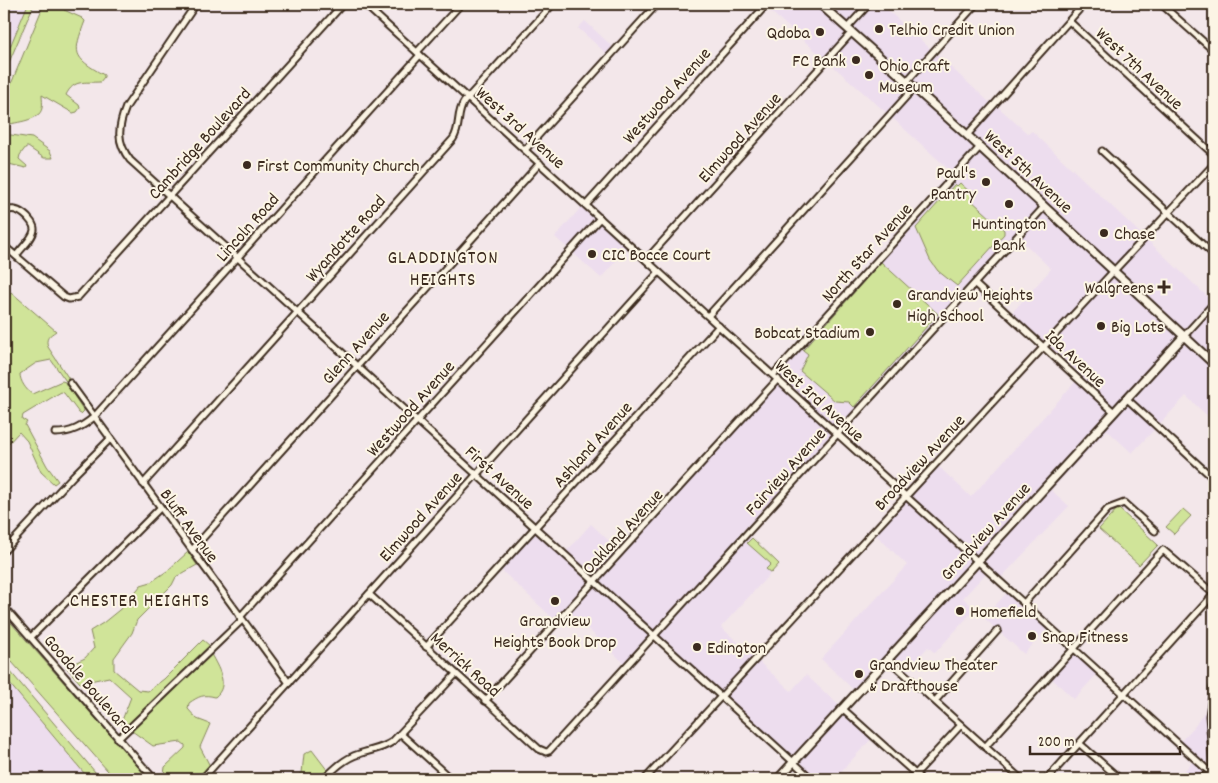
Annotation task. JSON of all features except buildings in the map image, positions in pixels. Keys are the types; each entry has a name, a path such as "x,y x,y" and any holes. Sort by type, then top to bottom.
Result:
{"main road":[{"name":"West 5th Avenue","path":"820,4 967,135 1214,364"},
{"name":"Grandview Avenue","path":"778,779 1184,336"},
{"path":"1214,688 1210,715 1214,765"}],"street":[{"name":"First Avenue","path":"196,4 126,107 119,132 119,140 124,153 237,258 812,779"},
{"name":"Cambridge Boulevard","path":"16,256 64,297 74,298 81,294 343,4"},
{"name":"West 3rd Avenue","path":"364,4 1214,776"},
{"name":"Lincoln Road","path":"55,433 83,427 94,417 461,4"},
{"name":"Wyandotte Road","path":"142,484 453,139 458,132 458,112 468,98 553,4"},
{"path":"525,150 657,4"},
{"name":"Westwood Avenue","path":"586,205 767,4"},
{"name":"Elmwood Avenue","path":"646,260 850,30 869,4"},
{"path":"907,81 976,4"},
{"path":"967,135 1084,4"},
{"path":"1161,4 1214,51"},
{"name":"West 7th Avenue","path":"1069,21 1214,155"},
{"path":"708,316 914,88"},
{"name":"North Star Avenue","path":"773,375 980,147"},
{"path":"1102,151 1214,255"},
{"name":"Glenn Avenue","path":"192,550 540,163"},
{"name":"Broadview Avenue","path":"645,779 1214,164"},
{"name":"Fairview Avenue","path":"546,752 551,749 1044,207"},
{"path":"4,213 8,209 18,210 34,226 32,236 16,256 4,246"},
{"name":"Westwood Avenue","path":"118,739 241,618 600,218"},
{"name":"Elmwood Avenue","path":"202,779 659,272"},
{"name":"Ida Avenue","path":"975,284 1114,412"},
{"name":"Grandview Avenue","path":"1184,336 1214,303"},
{"name":"Ashland Avenue","path":"426,647 719,326"},
{"name":"Oakland Avenue","path":"485,700 778,380"},
{"name":"Bluff Avenue","path":"70,383 289,683"},
{"path":"1126,398 1214,479"},
{"path":"4,551 66,483 110,439"},
{"path":"1024,603 1108,509 1124,503 1155,531"},
{"path":"31,637 160,508"},
{"path":"985,747 1163,550 1214,594 1047,779"},
{"name":"Merrick Road","path":"369,594 538,749 546,752"},
{"name":"Goodale Boulevard","path":"4,607 154,779"},
{"path":"935,701 998,630"},
{"path":"888,659 1021,779"},
{"path":"324,779 344,761 357,754 386,746 401,734 456,674"},
{"path":"842,708 921,779"},
{"path":"911,779 961,725"},
{"path":"401,734 452,779"},
{"path":"1080,744 1120,779"},
{"path":"1198,779 1204,776 1214,776"}],"shaded area":[{"path":"4,4 28,4 4,61"},
{"path":"762,4 881,4 988,101 996,105 1028,134 1032,131 1214,303 1214,422 1186,396 1132,453 1107,430 1051,490 1069,506 999,580 988,571 963,598 975,609 935,653 928,647 905,672 888,657 856,692 821,659 907,565 873,532 936,464 971,497 1078,379 1010,315 1051,269 1016,235 736,538 743,540 748,535 779,564 721,627 791,691 806,675 873,737 834,779 814,779 653,638 627,666 568,610 557,622 499,568 536,527 565,553 591,524 623,554 777,385 779,374 956,179 954,174 889,115"},
{"path":"585,21 615,49 608,55 578,28"},
{"path":"584,204 630,245 601,278 555,237"},
{"path":"1010,589 1050,625 1024,654 984,618"},
{"path":"1073,647 1100,671 1074,699 1048,675"},
{"path":"4,677 32,711 89,779 4,779"},
{"path":"1204,712 1214,720 1214,779 1204,779 1201,777 1198,779 1177,779 1195,759 1178,744 1195,726"}],"green space":[{"path":"28,4 34,4 4,74 4,61"},
{"path":"44,4 66,4 64,10 85,21 78,40 78,53 86,63 104,75 104,77 100,82 80,83 72,86 66,95 79,105 80,108 77,112 73,113 42,95 42,108 37,116 4,127 4,101"},
{"path":"4,134 32,138 50,151 53,158 44,158 26,147 19,159 27,166 26,168 4,163"},
{"path":"960,183 973,195 970,199 1004,230 1004,234 957,286 938,271 930,260 916,228 955,184 957,186"},
{"name":"Bobcat Stadium","path":"881,262 938,314 854,407 849,402 835,401 800,371 808,354 803,350"},
{"path":"11,292 56,331 48,338 48,347 71,382 68,384 51,360 36,363 20,374 24,385 32,394 62,381 65,382 84,411 81,414 79,413 64,393 61,392 23,415 22,419 27,422 25,425 47,466 58,481 54,484 41,472 27,441 19,432 7,445 4,439 4,305"},
{"path":"1118,508 1158,545 1139,565 1099,529"},
{"path":"1183,509 1191,516 1174,534 1166,527"},
{"path":"752,538 779,564 771,573 766,569 771,564 747,543"},
{"path":"188,552 197,565 176,577 172,585 137,620 132,633 114,658 114,670 138,690 148,691 164,679 203,640 210,646 126,729 121,723 131,697 109,677 80,683 66,667 85,658 94,648 90,631 124,606 141,585 151,582 167,571"},
{"path":"4,615 149,779 115,779 4,653"},
{"path":"211,654 221,676 222,687 215,697 199,697 189,703 188,709 197,719 210,724 200,747 210,766 198,779 167,779 164,775 165,767 185,748 185,745 181,742 153,746 132,731"},
{"path":"4,664 101,779 89,779 4,677"},
{"path":"312,750 328,771 320,779 294,779 302,773 304,754"}],"place":[{"name":"Telhio Credit Union","path":"879,29"},
{"name":"Qdoba","path":"820,32"},
{"name":"FC Bank","path":"856,60"},
{"name":"Ohio Craft Museum","path":"869,75"},
{"name":"First Community Church","path":"247,165"},
{"name":"Paul's Pantry","path":"986,182"},
{"name":"Huntington Bank","path":"1009,204"},
{"name":"Chase","path":"1104,233"},
{"name":"CIC Bocce Court","path":"592,254"},
{"name":"Walgreens","path":"1164,287"},
{"name":"Grandview Heights High School","path":"897,304"},
{"name":"Big Lots","path":"1101,326"},
{"name":"Bobcat Stadium","path":"870,332"},
{"name":"Grandview Heights Book Drop","path":"555,601"},
{"name":"Homefield","path":"960,611"},
{"name":"Snap Fitness","path":"1032,636"},
{"name":"Edington","path":"697,647"},
{"name":"Grandview Theater & Drafthouse","path":"859,674"}],"district":[{"name":"GLADDINGTON HEIGHTS","path":"443,267"},
{"name":"CHESTER HEIGHTS","path":"140,599"}]}
